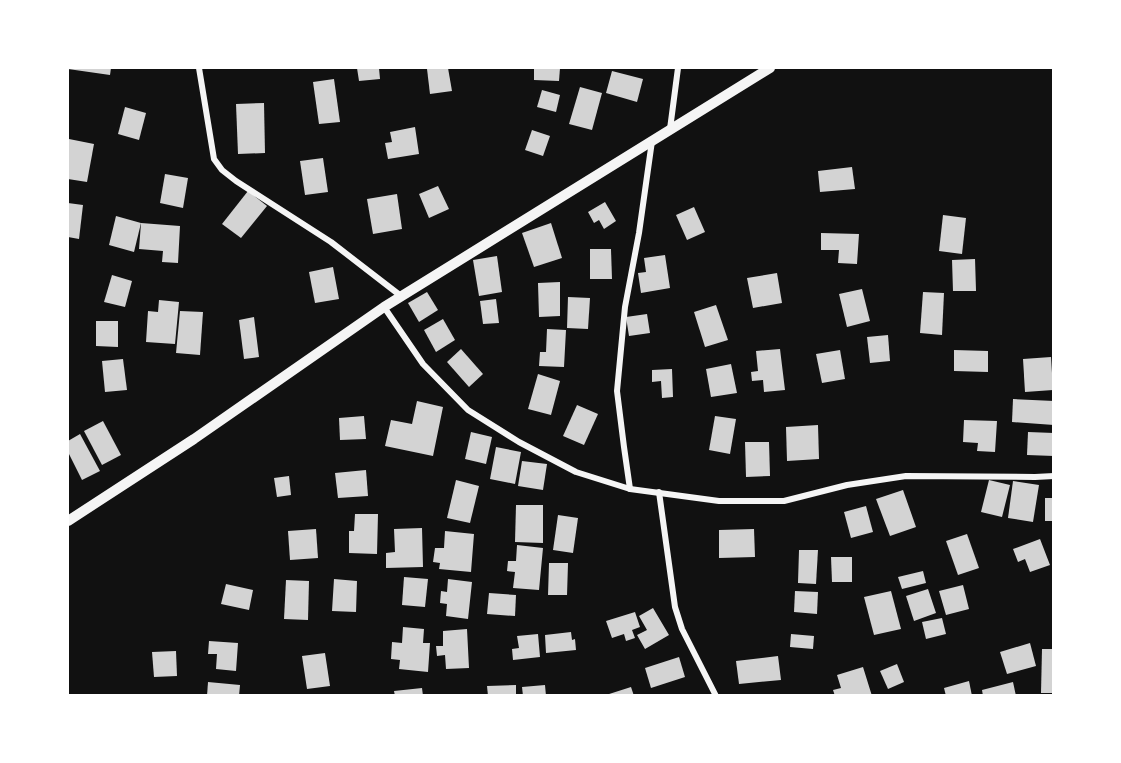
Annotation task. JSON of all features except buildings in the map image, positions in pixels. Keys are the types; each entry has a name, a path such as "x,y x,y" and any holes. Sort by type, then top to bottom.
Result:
{"street":[{"path":"199,68 214,159 222,170 331,242 401,296"},
{"path":"670,129 678,68"},
{"path":"68,521 194,439 401,296 770,68"},
{"path":"630,489 617,391 625,307 639,233 652,141"},
{"path":"384,307 423,364 468,410 519,442 576,472 630,489 719,501 784,501 847,485 906,476 1053,476"},
{"path":"659,492 675,607 682,629 716,696"}]}
